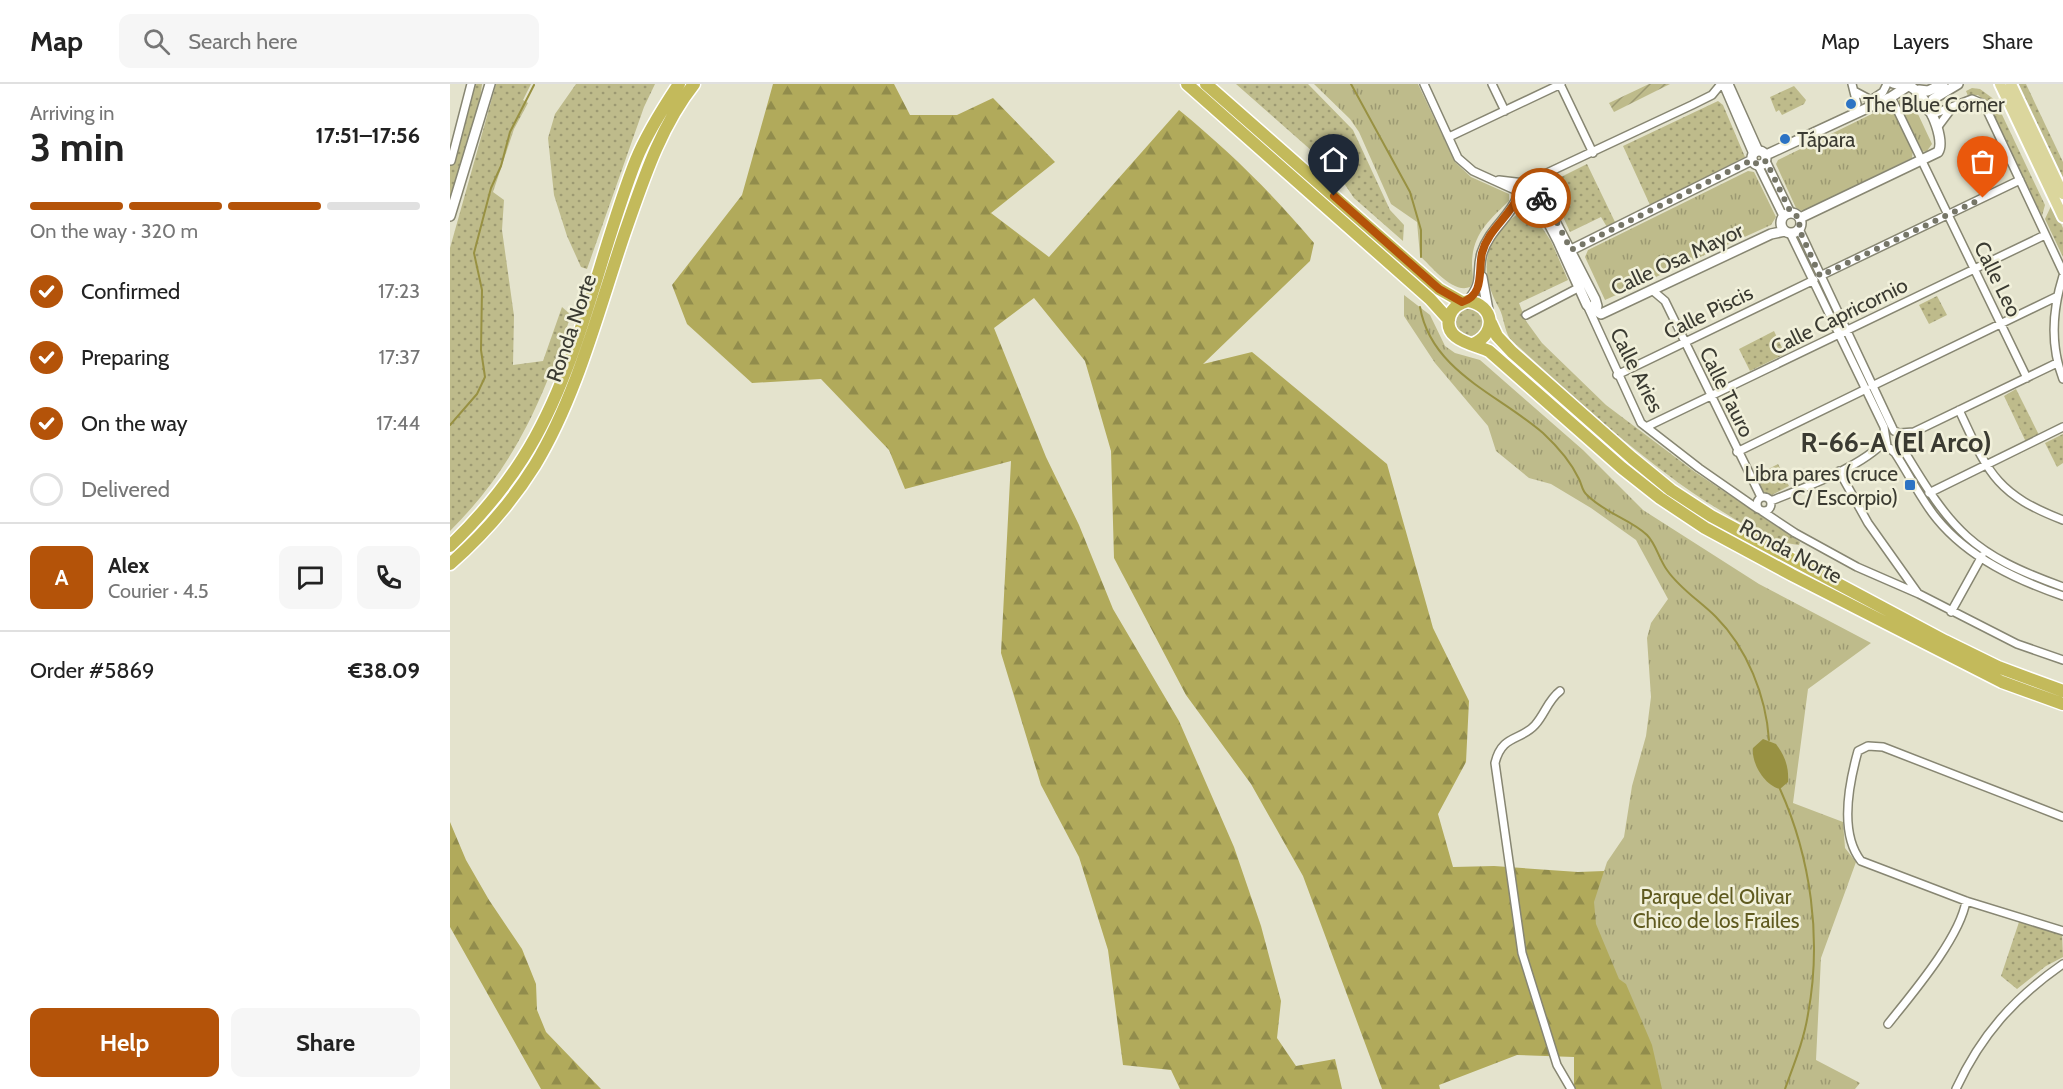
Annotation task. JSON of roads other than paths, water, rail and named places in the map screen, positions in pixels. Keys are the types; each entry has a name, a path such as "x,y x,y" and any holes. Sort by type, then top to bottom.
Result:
{"highway":[{"name":"Ronda Norte","path":"450,546 497,496 524,457 546,415 566,367 637,158 657,118 679,84"},
{"name":"Ronda Norte","path":"450,564 494,520 518,491 553,431 574,382 652,159 679,105 694,84"},
{"name":"Ronda Norte","path":"1187,84 1430,299 1449,320 1450,330 1455,338 1463,343 1473,344 1489,351 1652,492 1705,528 1792,575 2002,682 2063,704"},
{"path":"1206,84 1439,289 1465,302 1478,303 1490,317 1488,334 1473,344"},
{"path":"1449,320 1453,310 1465,302"},
{"name":"Ronda Norte","path":"1490,317 1497,336 1512,352 1632,459 1692,504 1945,641 1998,667 2063,691"}],"main road":[{"path":"481,118 484,84"},
{"path":"450,216 490,84"},
{"path":"1568,253 1759,158 1891,97 1908,86 1928,91 1943,84"},
{"path":"1930,113 1933,99 1958,84"},
{"path":"2000,84 2063,217"},
{"path":"2011,84 2063,194"},
{"path":"1792,215 1791,231 1781,226 1792,215 1923,160 1941,147 1942,142 1937,128 1919,90"},
{"path":"1465,302 1480,284 1482,254 1489,236 1512,210 1518,194 1527,182 1541,193 1530,205 1512,210"},
{"name":"Calle Aries","path":"1518,194 1546,218 1568,253 1597,303 1591,308 1578,288 1568,253 1541,193"},
{"name":"Calle Osa Mayor","path":"1591,308 1605,313 1771,234 1791,231"},
{"path":"1481,273 1490,317"}],"street":[{"path":"451,161 471,84"},
{"path":"1424,84 1458,158 1473,171 1518,194"},
{"path":"1492,84 1504,111"},
{"path":"1449,137 1560,84 1593,153"},
{"path":"1493,180 1527,182 1546,175 1712,95 1722,84 1759,158 1792,215"},
{"path":"1729,84 1759,158"},
{"path":"1852,84 1856,92 1857,104 1853,114"},
{"path":"1856,92 1871,100 1883,92 1887,84"},
{"path":"1893,84 1899,87 1908,86"},
{"path":"1712,95 1728,97"},
{"name":"Calle Leo","path":"1891,97 2027,378"},
{"path":"1930,113 1952,108 1972,99 1984,104 2063,274 2056,297 2054,328 2057,363 2063,380"},
{"path":"1937,128 1952,108"},
{"path":"1541,193 1546,175"},
{"name":"Calle Piscis","path":"1617,375 2020,180"},
{"path":"1791,231 1817,278 1869,388 1893,452 1936,518 1959,542 2017,577 2063,596"},
{"name":"Calle Capricornio","path":"1646,428 2045,235"},
{"path":"1665,301 1668,282"},
{"name":"Calle Osa Mayor","path":"1526,315 1578,288"},
{"name":"Calle Tauro","path":"1652,290 1665,301 1710,397 1761,497"},
{"path":"1737,452 2056,297"},
{"name":"Calle Aries","path":"1591,308 1633,411 1646,428 1760,510 1857,567 1919,594 2018,644 2063,660"},
{"path":"1771,501 1839,471 1876,451 1886,438 1897,432 1914,432 2057,363"},
{"path":"1869,388 1897,432 1929,492 1956,528 1983,555 2063,587"},
{"path":"1959,410 1985,466 1994,479 2034,509 2063,520"},
{"path":"1929,492 2063,428"},
{"path":"1876,451 1893,452 1904,446 1914,432"},
{"path":"1839,471 1868,524 1919,594"},
{"path":"1766,496 1771,501 1770,508 1760,510 1756,503 1761,497 1766,496"},
{"path":"1951,612 1983,555"},
{"path":"1560,691 1551,698 1533,728 1507,742 1495,763 1522,953 1557,1065 1571,1089"},
{"path":"2063,817 1883,747 1868,746 1858,751 1852,770 1848,833 1852,849 1861,861 1966,901 2063,930"},
{"path":"1888,1024 1925,977 1958,925 1966,901"},
{"path":"1956,1089 1973,1053 2005,1013 2031,986 2063,964"}],"waterway":[{"path":"1351,84 1410,192 1421,230 1421,257"},
{"path":"450,425 477,394 485,377 481,350 482,290 474,253 491,188 501,166 510,132 534,85"},
{"path":"1420,307 1427,329 1438,348 1452,365 1543,433 1572,466 1585,493 1594,502 1647,535 1672,577 1727,629 1746,658 1753,674 1764,707 1769,740"},
{"path":"1780,789 1791,815 1806,871 1811,899 1814,957 1806,1024 1785,1089"}],"place":[{"name":"The Blue Corner","path":"1851,104"},
{"name":"Tápara","path":"1785,139"},
{"name":"Libra pares (cruce C/ Escorpio)","path":"1910,485"}],"district":[{"name":"R-66-A (El Arco)","path":"1896,442"}],"park label":[{"name":"Parque del Olivar Chico de los Frailes","path":"1716,908"}]}
